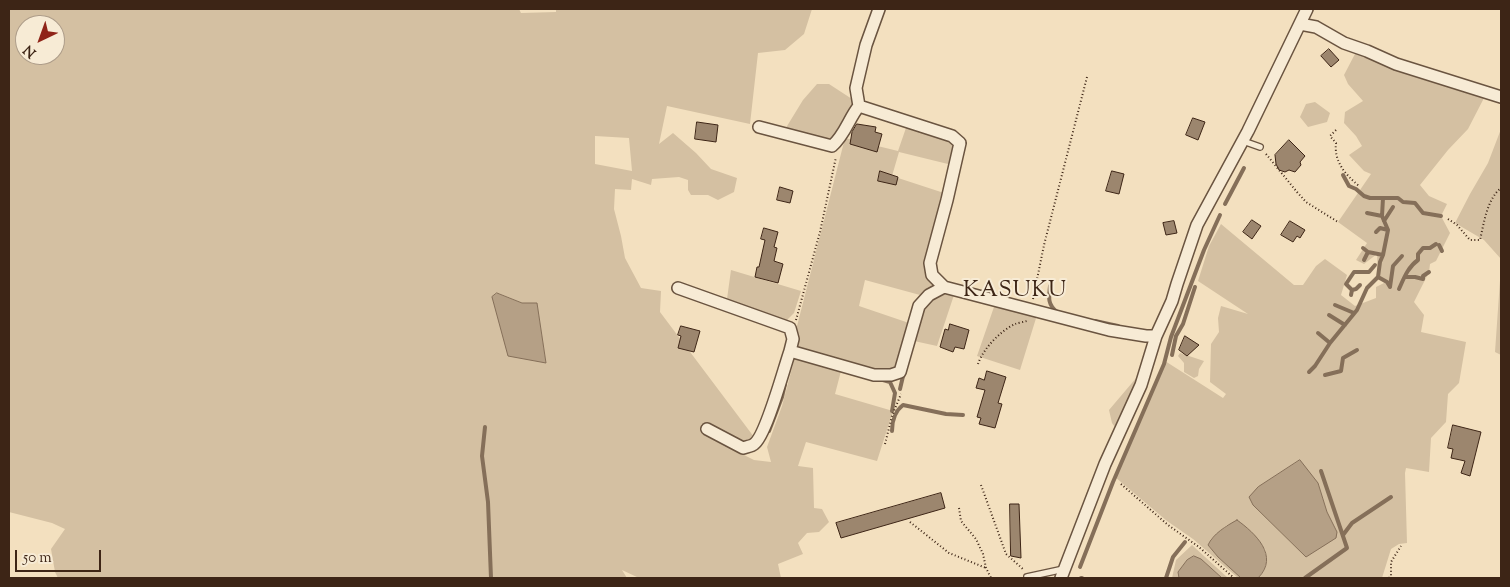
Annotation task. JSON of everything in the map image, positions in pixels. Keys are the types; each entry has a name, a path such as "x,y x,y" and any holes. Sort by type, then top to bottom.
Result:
{"street":[{"path":"859,106 856,88 866,45 879,9"},
{"path":"1062,574 1105,464 1140,385 1156,336 1172,301 1176,284 1197,225 1243,141 1307,9"},
{"path":"1300,24 1316,27 1344,43 1396,64 1501,97"},
{"path":"759,127 832,146 840,140 853,113 859,106"},
{"path":"859,106 952,136 960,144 930,263 932,275 944,287 1109,330 1156,336"},
{"path":"790,351 874,375 890,375 900,372 919,306 929,295 944,287"},
{"path":"678,288 790,328 793,339 771,410 761,436 754,444 743,448 707,429"}],"lane":[{"path":"1243,141 1260,147"},
{"path":"1030,577 1062,574"}],"path":[{"path":"1031,309 1044,245 1087,78"},
{"path":"1336,130 1330,136 1336,143 1335,155 1347,176 1359,186"},
{"path":"790,328 796,320 820,232 840,140"},
{"path":"1260,147 1306,202 1338,222"},
{"path":"1448,219 1457,224 1470,240 1480,240 1488,209 1496,192 1501,188"},
{"path":"978,364 981,356 1002,332 1015,324 1034,319 1045,313"},
{"path":"885,444 892,416 901,394"},
{"path":"1121,484 1168,525 1200,547 1234,578"},
{"path":"981,485 1006,554 1030,577"},
{"path":"959,508 962,521 976,539 983,554 986,568 991,578"},
{"path":"910,522 949,553 986,568"},
{"path":"1390,578 1390,562 1401,546"}],"shaded area":[{"path":"9,9 519,9 521,13 556,12 556,9 812,9 804,34 785,50 758,53 750,124 667,106 659,144 673,133 711,169 737,178 734,192 718,200 708,195 691,195 688,190 688,180 679,177 652,179 651,185 632,179 631,190 615,189 614,209 625,258 641,288 661,291 660,312 754,437 741,443 701,424 706,433 722,444 754,460 771,462 767,447 782,406 795,357 841,371 835,394 893,411 877,461 806,442 798,466 813,468 814,508 822,509 829,522 819,532 807,533 798,543 803,554 778,564 781,578 639,578 622,570 627,578 58,578 55,572 51,549 65,529 52,523 9,512","holes":["595,136 629,138 632,171 595,164","498,293 522,303 537,304 546,363"]},
{"path":"1356,52 1398,71 1484,98 1468,129 1448,150 1420,185 1429,196 1447,204 1441,216 1450,233 1436,261 1430,264 1429,272 1414,302 1424,315 1421,332 1466,342 1459,383 1448,394 1446,422 1431,438 1429,472 1406,468 1407,543 1399,544 1391,549 1382,578 1258,578 1266,564 1265,549 1227,525 1211,539 1208,545 1241,578 1238,578 1193,539 1167,521 1115,477 1165,361 1223,398 1226,394 1210,382 1211,344 1219,332 1218,318 1221,306 1248,314 1198,281 1209,246 1221,224 1294,285 1303,285 1316,266 1325,259 1347,275 1341,295 1355,306 1376,298 1376,287 1386,282 1378,277 1377,254 1364,264 1356,260 1367,243 1338,222 1371,174 1364,171 1349,155 1362,146 1344,123 1345,112 1363,101 1348,84 1344,75","holes":["1318,483 1327,512 1337,532 1306,557 1253,505"]},
{"path":"817,84 829,84 852,99 853,107 831,142 784,131 803,100"},
{"path":"1315,102 1330,113 1327,122 1308,127 1300,117 1306,104"},
{"path":"907,125 949,137 957,147 952,165 899,152 892,176 944,193 925,261 926,275 937,286 920,295 865,280 859,306 909,323 897,365 890,371 872,370 798,349 795,342 796,330 845,138 898,151"},
{"path":"1501,129 1501,259 1484,240 1455,223 1488,163"},
{"path":"1501,266 1501,355 1495,352"},
{"path":"731,270 801,291 794,313 787,320 727,299"},
{"path":"943,292 954,295 937,346 914,341 925,304"},
{"path":"497,293 522,303 537,303 546,363 508,356 492,297"},
{"path":"995,304 1037,315 1020,370 977,356"},
{"path":"1180,353 1204,361 1199,369 1198,376 1194,378 1184,372 1184,363 1178,356"},
{"path":"1154,365 1122,437 1112,423 1109,410 1137,377"},
{"path":"1300,460 1318,483 1327,512 1337,532 1336,538 1306,557 1253,505 1249,497 1258,487"},
{"path":"1237,520 1251,531 1266,553 1267,561 1264,570 1258,578 1241,578 1208,545 1216,534"},
{"path":"1192,545 1228,578 1222,578 1201,559 1187,560 1178,572 1179,578 1172,578 1176,560"},
{"path":"1194,556 1201,559 1222,578 1179,578 1178,572 1187,560"}],"building":[{"path":"1329,49 1339,60 1331,67 1321,56"},
{"path":"1193,118 1205,122 1198,140 1186,135"},
{"path":"697,122 718,125 716,142 695,139"},
{"path":"857,124 876,127 875,132 882,134 877,152 850,144 852,132"},
{"path":"1289,140 1305,156 1295,172 1279,170 1276,164 1275,155"},
{"path":"880,171 898,177 896,185 878,181"},
{"path":"1112,171 1124,174 1119,194 1106,191"},
{"path":"780,187 793,191 790,203 777,200"},
{"path":"1252,220 1261,226 1252,239 1243,232"},
{"path":"1174,221 1177,233 1166,235 1163,223"},
{"path":"1290,221 1305,230 1300,238 1297,236 1293,242 1281,235"},
{"path":"764,228 778,232 774,247 777,248 774,261 783,264 778,283 755,277 765,240 761,239"},
{"path":"950,324 969,330 964,349 955,347 953,352 940,347 945,329 948,330"},
{"path":"681,326 700,331 694,352 678,348 681,336 678,335"},
{"path":"1185,336 1199,345 1187,356 1179,350"},
{"path":"987,371 1006,377 998,403 1002,404 995,428 979,424 981,418 977,417 985,390 976,388 979,378 984,380"},
{"path":"1453,425 1481,432 1470,476 1461,473 1465,461 1451,458 1453,449 1448,448"},
{"path":"941,493 945,508 841,538 836,523"},
{"path":"1010,504 1019,504 1021,558 1011,556"}],"waterway":[{"path":"1225,204 1244,168"},
{"path":"1343,175 1349,186 1364,196 1370,198 1398,198 1403,202 1415,203 1423,213 1441,216"},
{"path":"1309,372 1357,310 1367,288 1378,277 1388,230 1382,216 1383,198"},
{"path":"1384,221 1393,207"},
{"path":"1367,213 1382,216"},
{"path":"1080,567 1113,482 1164,364 1171,337 1204,250 1220,215"},
{"path":"1376,232 1380,228 1388,230"},
{"path":"1399,289 1409,269 1418,260 1418,254 1423,248 1430,248 1436,244"},
{"path":"1439,245 1442,251"},
{"path":"1363,248 1368,252 1383,255"},
{"path":"1364,260 1368,252"},
{"path":"1390,287 1393,266 1402,256"},
{"path":"1352,290 1346,284 1354,272 1369,272 1375,265"},
{"path":"1406,277 1423,279 1423,276 1429,272"},
{"path":"1378,277 1387,282 1390,287"},
{"path":"1351,295 1352,290 1360,285"},
{"path":"1050,286 1050,303 1057,312"},
{"path":"1172,355 1176,336 1183,324 1195,287"},
{"path":"1335,305 1354,313"},
{"path":"1329,315 1345,325"},
{"path":"1095,321 1118,326"},
{"path":"1318,333 1330,343"},
{"path":"1325,375 1341,371 1343,358 1357,350"},
{"path":"900,389 904,372"},
{"path":"883,380 890,382 895,393 892,411"},
{"path":"769,431 785,384"},
{"path":"892,431 894,417 903,405 946,414 963,415"},
{"path":"485,427 482,456 488,502 491,578"},
{"path":"1305,578 1347,548 1321,471"},
{"path":"1343,535 1352,523 1391,497"},
{"path":"1166,578 1173,557 1185,542"}],"district":[{"name":"KASUKU","path":"1015,292"}]}
